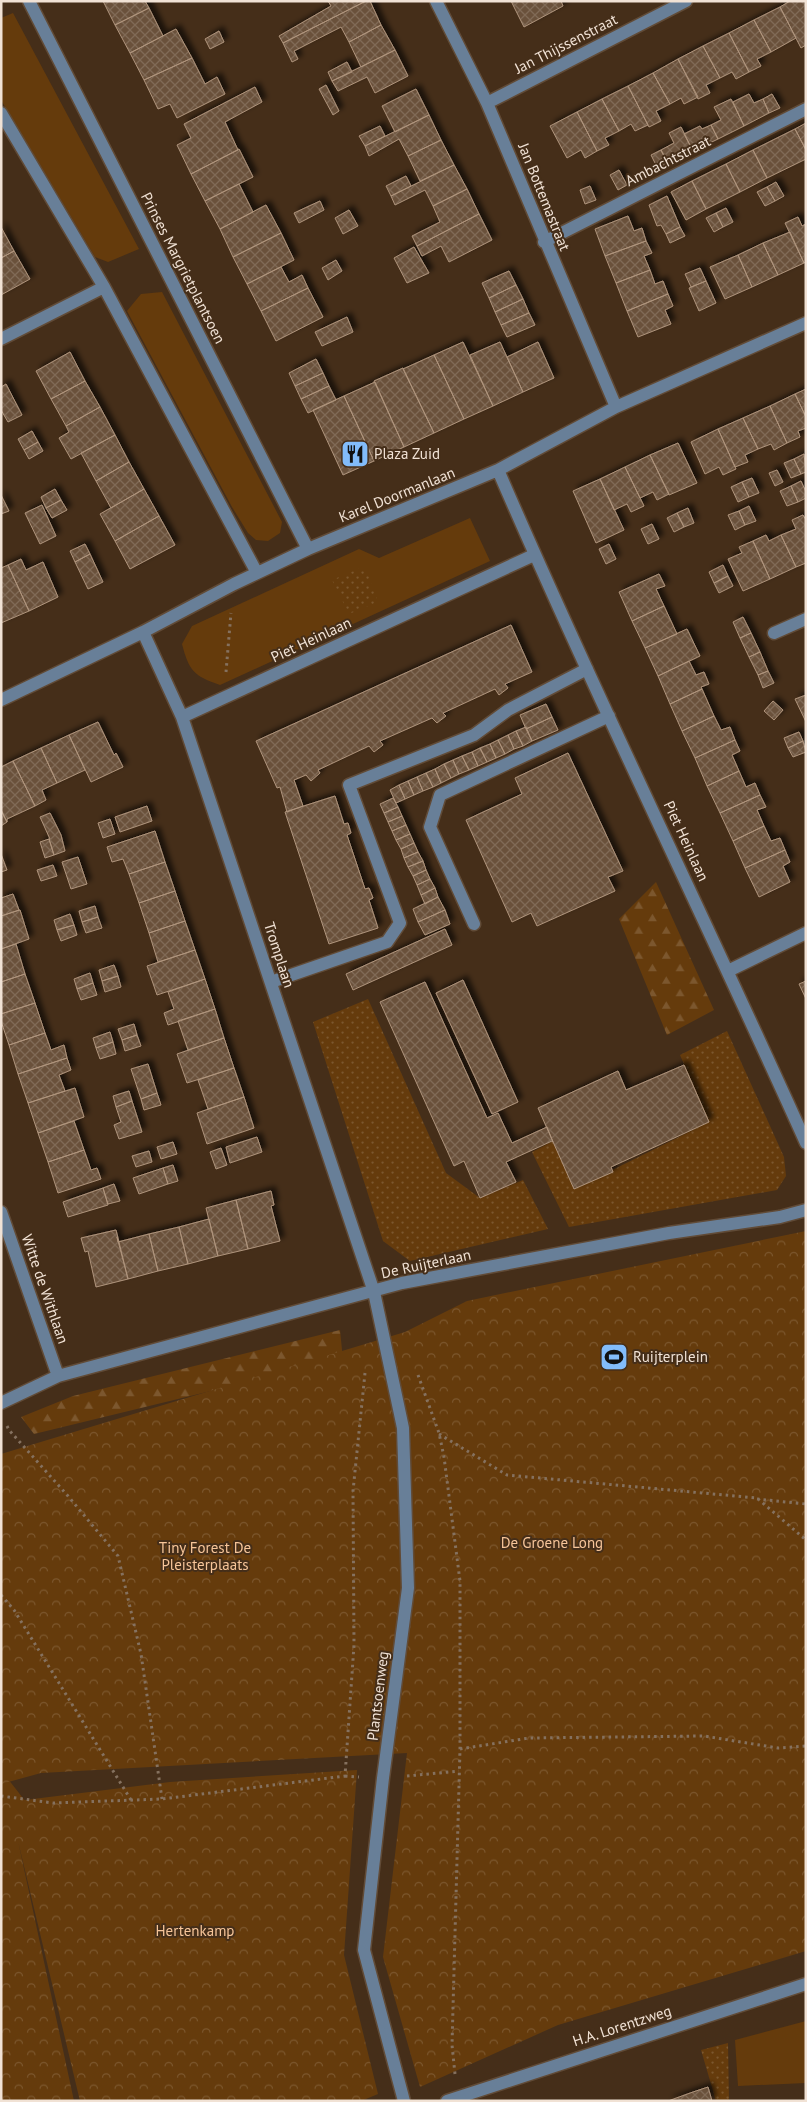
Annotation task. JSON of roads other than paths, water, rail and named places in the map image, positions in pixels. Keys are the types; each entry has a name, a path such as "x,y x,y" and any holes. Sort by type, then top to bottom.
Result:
{"street":[{"name":"Prinses Margrietplantsoen","path":"29,1 308,549"},
{"name":"Jan Bottemastraat","path":"436,1 487,103 544,242 616,407"},
{"name":"Jan Thijssenstraat","path":"487,103 686,1"},
{"name":"Ambachtstraat","path":"544,242 806,109"},
{"path":"1,113 104,287 257,573"},
{"path":"1,339 104,287"},
{"name":"Karel Doormanlaan","path":"1,700 143,632 234,584 308,549 498,470 616,407 806,323"},
{"name":"Piet Heinlaan","path":"498,470 534,555 806,1143"},
{"name":"Piet Heinlaan","path":"182,717 534,555"},
{"path":"774,633 806,619"},
{"name":"Tromplaan","path":"143,632 182,717 374,1292"},
{"path":"271,982 386,942 400,923 349,785 474,735 508,710 587,669"},
{"path":"474,924 430,827 440,795 609,716"},
{"path":"728,971 806,933"},
{"name":"De Ruijterlaan","path":"1,1403 58,1376 402,1283 669,1233 780,1218 806,1210"},
{"name":"Witte de Withlaan","path":"1,1212 58,1376"},
{"name":"Plantsoenweg","path":"374,1292 402,1428 408,1588 383,1778 364,1950 404,2101"},
{"name":"H.A. Lorentzweg","path":"453,2099 806,1984"}],"place":[{"name":"Plaza Zuid","path":"355,454"},
{"name":"Ruijterplein","path":"614,1357"}],"park label":[{"name":"De Groene Long","path":"552,1543"},
{"name":"Tiny Forest De Pleisterplaats","path":"205,1556"},
{"name":"Hertenkamp","path":"195,1931"}]}
